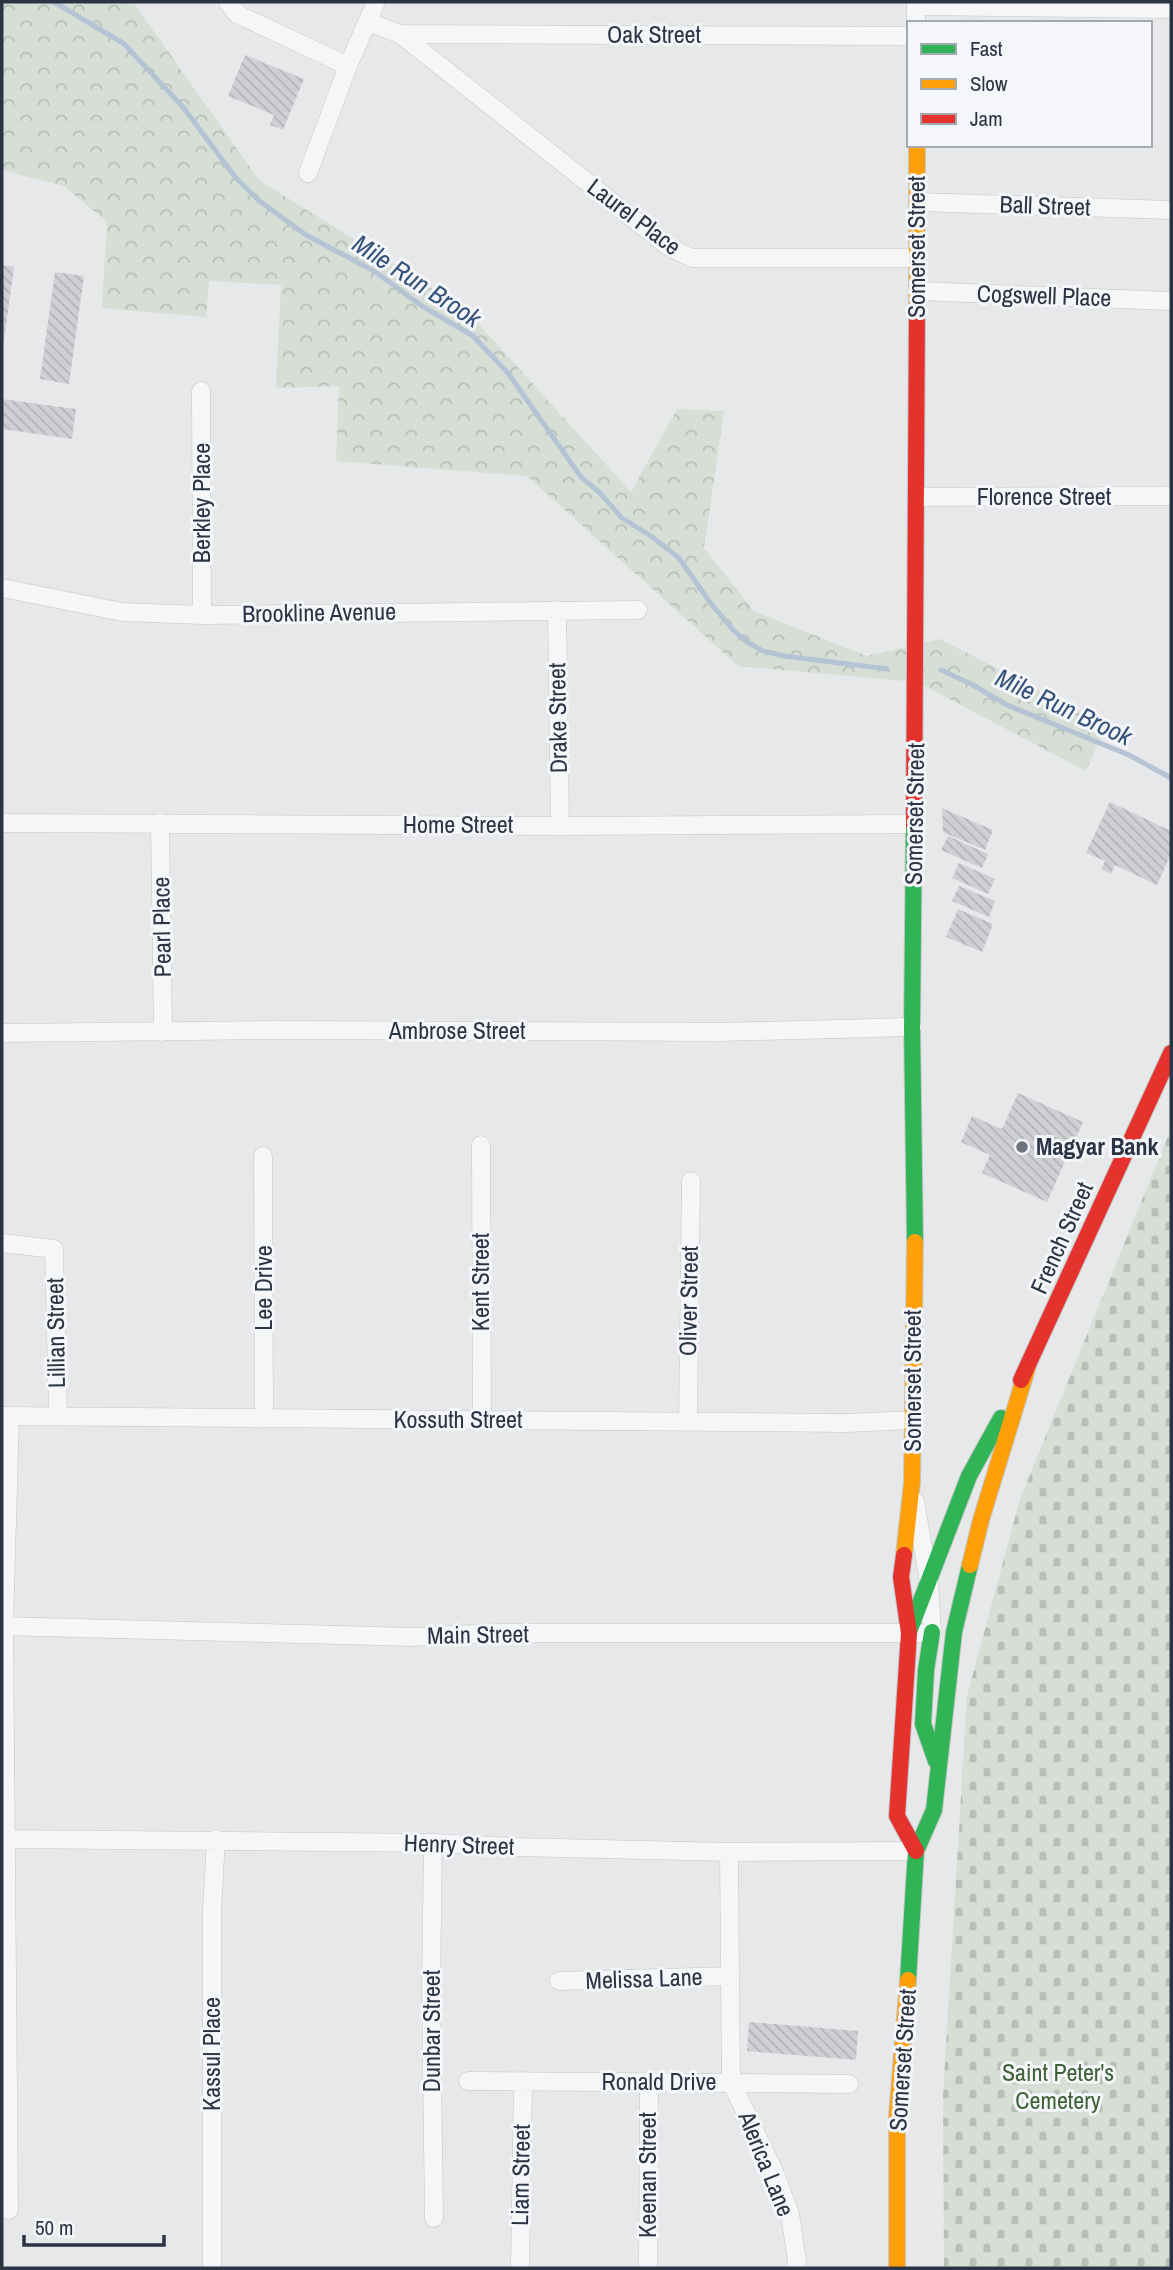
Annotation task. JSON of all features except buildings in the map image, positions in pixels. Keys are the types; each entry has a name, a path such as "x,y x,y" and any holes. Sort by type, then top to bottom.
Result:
{"main road":[{"name":"Somerset Street","path":"916,1851 897,1816 909,1633 901,1577 912,1482 914,1420 912,1027 917,147"},
{"name":"French Street","path":"909,1633 969,1476 1028,1366 1171,1053"},
{"name":"French Street","path":"954,1632 981,1520 1028,1366"},
{"path":"932,1632 926,1670 923,1724 938,1765"},
{"name":"Somerset Street","path":"897,2268 897,2116 916,1851 934,1810 954,1632"}],"street":[{"path":"228,2 237,14 348,66"},
{"path":"308,173 348,66 376,2"},
{"path":"916,10 1171,9"},
{"path":"368,22 400,34"},
{"name":"Oak Street","path":"400,34 907,36"},
{"name":"Laurel Place","path":"400,34 658,239 681,254 692,258 917,258"},
{"name":"Ball Street","path":"918,202 1171,209"},
{"name":"Cogswell Place","path":"917,292 1171,301"},
{"name":"Berkley Place","path":"201,391 202,615"},
{"name":"Florence Street","path":"917,497 1171,496"},
{"name":"Brookline Avenue","path":"2,588 122,612 202,615 638,610"},
{"name":"Drake Street","path":"557,610 560,826"},
{"name":"Home Street","path":"2,823 560,826 915,824"},
{"name":"Pearl Place","path":"160,823 163,1032"},
{"name":"Ambrose Street","path":"2,1033 719,1032 912,1027"},
{"name":"Kent Street","path":"481,1144 482,1420"},
{"name":"Lee Drive","path":"263,1156 264,1419"},
{"name":"Oliver Street","path":"688,1421 691,1181"},
{"name":"Lillian Street","path":"2,1243 54,1249 58,1416"},
{"path":"6,1416 3,1626 9,2210"},
{"name":"Kossuth Street","path":"6,1416 847,1423 914,1420"},
{"name":"Somerset Street","path":"912,1482 929,1582 932,1632"},
{"name":"Main Street","path":"3,1626 413,1637 506,1633 954,1632"},
{"name":"Henry Street","path":"4,1839 216,1839 729,1852 916,1851"},
{"name":"Kassul Place","path":"212,2268 212,1911 216,1839"},
{"name":"Dunbar Street","path":"433,1843 431,1987 434,2218"},
{"name":"Melissa Lane","path":"559,1981 730,1976 729,1852"},
{"name":"Alerica Lane","path":"730,1976 731,2082 773,2169 790,2214 796,2268"},
{"name":"Ronald Drive","path":"468,2081 849,2084"},
{"name":"Liam Street","path":"520,2268 523,2081"},
{"name":"Keenan Street","path":"648,2268 649,2082"}],"green space":[{"path":"2,2 133,2 259,180 464,308 631,492 677,409 724,411 704,548 754,611 867,656 940,639 1106,725 1086,771 917,682 738,666 527,476 336,461 339,386 276,388 281,285 209,281 206,317 102,308 107,222 64,186 2,170"},
{"name":"Saint Peter's Cemetery","path":"1171,1129 1171,2268 944,2268 943,2096 967,1696 1020,1499"}],"waterway":[{"name":"Mile Run Brook","path":"54,2 123,43 183,107 236,178 258,200 306,235 374,271 422,306 473,336 508,373 581,477 599,492 622,518 679,558 709,601 733,630 747,642 763,651 784,656 887,669"},
{"name":"Mile Run Brook","path":"941,670 1007,705 1129,755 1171,778"}],"traffic: fast":[{"path":"914,825 912,1027 915,1242"},
{"path":"909,1632 969,1476 1001,1418"},
{"path":"908,1980 916,1851 934,1810 954,1632 970,1565"},
{"path":"932,1632 926,1670 923,1724 936,1761"}],"traffic: slow":[{"path":"917,147 917,306"},
{"path":"904,1555 912,1482 915,1242"},
{"path":"970,1565 1028,1366"},
{"path":"897,2268 897,2116 908,1980"}],"traffic: jam":[{"path":"914,825 917,306"},
{"path":"1021,1380 1171,1053"},
{"path":"904,1555 901,1577 909,1633 897,1816 916,1851"}],"place":[{"name":"Magyar Bank","path":"1022,1147"}]}
